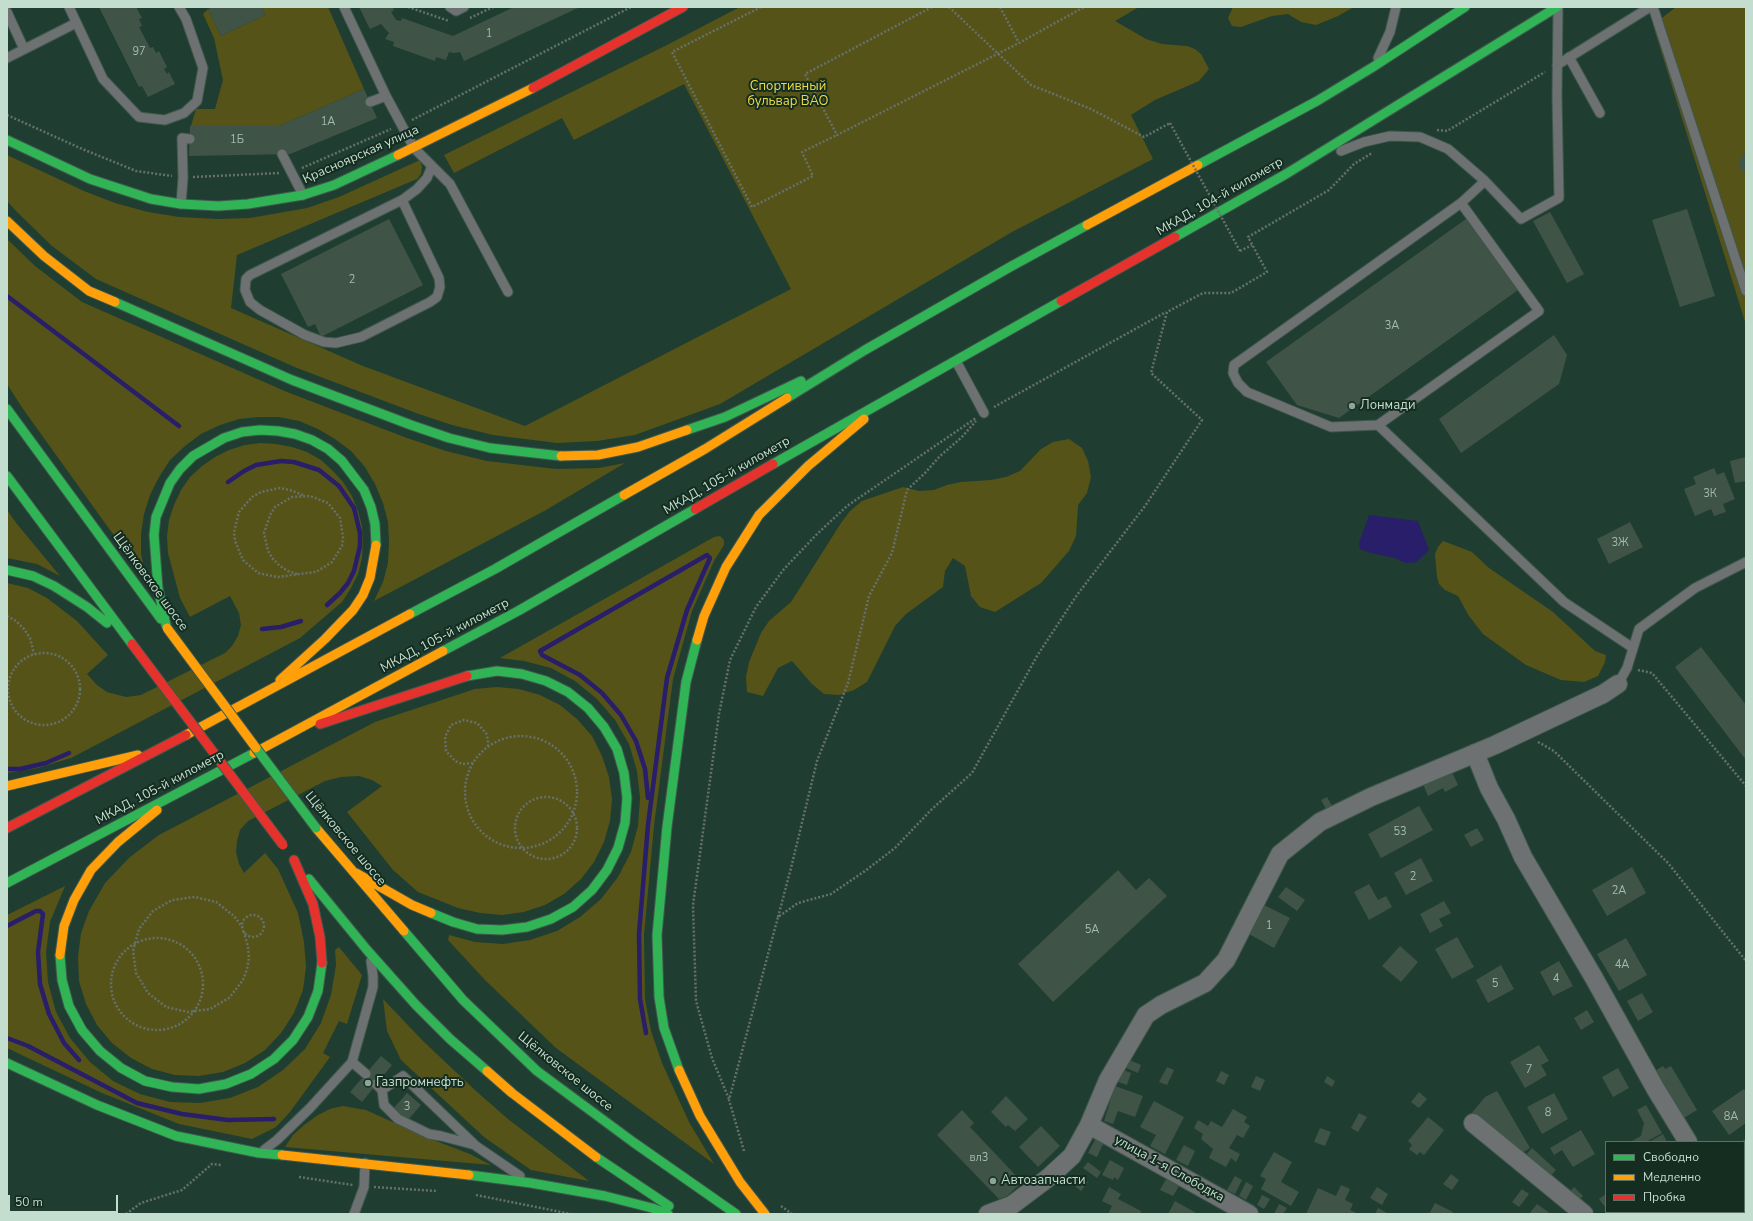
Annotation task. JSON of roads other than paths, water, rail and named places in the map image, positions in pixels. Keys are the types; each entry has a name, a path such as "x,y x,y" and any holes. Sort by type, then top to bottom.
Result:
{"main road":[{"name":"Красноярская улица","path":"7,140 90,179 151,199 180,204 218,206 248,204 303,195 334,185 414,148 576,66 683,7"},
{"path":"7,828 153,752 495,569 704,449 865,350 1010,267 1317,101 1373,67 1465,7"},
{"name":"МКАД, 104-й километр","path":"889,398 1286,174 1557,7"},
{"path":"7,221 44,256 89,291 292,380 411,425 449,438 490,448 556,456 598,455 638,447 725,417 865,350"},
{"path":"765,1214 740,1182 700,1116 672,1052 664,1028 659,998 657,935 667,828 686,682 704,616 726,567 759,515 808,466 889,398"},
{"name":"МКАД, 105-й километр","path":"7,883 290,734 518,611 889,398"},
{"name":"Щёлковское шоссе","path":"7,409 316,828 463,1000 537,1071 633,1142 736,1214"},
{"path":"166,626 158,588 154,535 156,517 162,500 170,483 180,469 193,456 208,446 224,438 248,431 278,431 296,434 312,440 328,450 342,461 354,475 364,490 371,507 375,524 376,542 370,578 363,594 353,610 325,639 267,691"},
{"path":"7,476 294,860 367,950 416,1005 450,1038 512,1092 671,1212"},
{"path":"7,570 33,576 54,586 86,607 130,641"},
{"path":"290,734 472,674 497,671 522,674 546,681 568,692 588,708 604,727 616,749 624,773 627,798 625,824 618,848 607,870 592,890 573,906 551,919 527,927 508,930 477,929 453,922 412,905 356,873"},
{"path":"7,786 153,752"},
{"path":"175,795 118,842 91,870 74,900 64,926 60,953 61,973 69,1006 82,1030 100,1052 121,1068 146,1081 172,1088 206,1088 226,1084 251,1074 274,1059 293,1040 308,1017 318,991 322,964 320,937 313,904 294,860"},
{"path":"7,1062 97,1105 176,1136 259,1153 531,1183 605,1196 671,1212"}],"street":[{"path":"988,1214 1012,1205 1048,1178 1072,1156 1089,1125 1108,1080 1146,1015 1161,1005 1205,983 1226,960 1280,854 1320,822 1371,797 1475,753 1603,694 1622,676"},
{"path":"1475,753 1489,788 1506,819 1523,856 1594,978 1655,1088 1687,1141"},
{"path":"1473,1123 1584,1214"},
{"name":"улица 1-я Слободка","path":"1089,1125 1248,1214"}],"lane":[{"path":"69,7 103,79 138,117 164,120 184,113 197,101 203,68 186,19 179,7"},
{"path":"344,7 386,96 414,148 450,184 480,229 508,292"},
{"path":"450,7 456,11 464,7"},
{"path":"1373,67 1390,32 1396,7"},
{"path":"1286,174 1364,142 1390,136 1420,137 1448,149 1485,181 1522,219 1560,198 1557,7"},
{"path":"1557,65 1650,7"},
{"path":"1653,7 1746,291"},
{"path":"7,12 24,49"},
{"path":"7,58 76,23"},
{"path":"1569,57 1600,113"},
{"path":"370,102 386,96"},
{"path":"180,204 183,178 182,138 190,139"},
{"path":"282,154 303,195"},
{"path":"402,200 439,278 440,287 437,297 430,302 361,337 348,342 336,343 324,342 305,335 260,310 250,302 245,290 246,279 250,275 402,200 417,189 428,178 432,166"},
{"path":"1461,203 1539,311 1378,425 1331,427 1248,392 1238,384 1233,373 1234,366 1461,203 1485,181"},
{"path":"956,361 984,413"},
{"path":"1378,425 1564,602 1633,648"},
{"path":"1622,676 1639,629 1695,588 1746,562"},
{"path":"259,1153 277,1140 352,1062 373,987 371,961 367,950"},
{"path":"352,1062 366,1074"},
{"path":"476,1146 429,1134 398,1119 384,1105 379,1087 403,1076 476,1146 531,1183"},
{"path":"354,1214 364,1187 365,1164"}],"waterway":[{"path":"7,296 179,426"},
{"path":"228,482 256,465 281,461 294,462 319,470 339,486 354,508 360,533 360,546 354,571 348,583 327,605"},
{"path":"646,1033 640,999 639,934 648,825 667,678 687,610 710,558 707,555 540,651 542,655 580,675 602,693 621,715 636,741 645,769 648,798"},
{"path":"262,629 281,627 301,621"},
{"path":"7,769 20,769 46,763 69,753"},
{"path":"7,926 36,911 40,911 43,914 38,952 40,984 49,1014 64,1043 79,1060"},
{"path":"7,1038 28,1046 137,1103 182,1114 228,1120 274,1119"}],"place":[{"name":"Лонмади","path":"1352,406"},
{"name":"Газпромнефть","path":"368,1083"},
{"name":"Автозапчасти","path":"993,1181"}],"park label":[{"name":"Спортивный бульвар ВАО","path":"788,94"}]}
